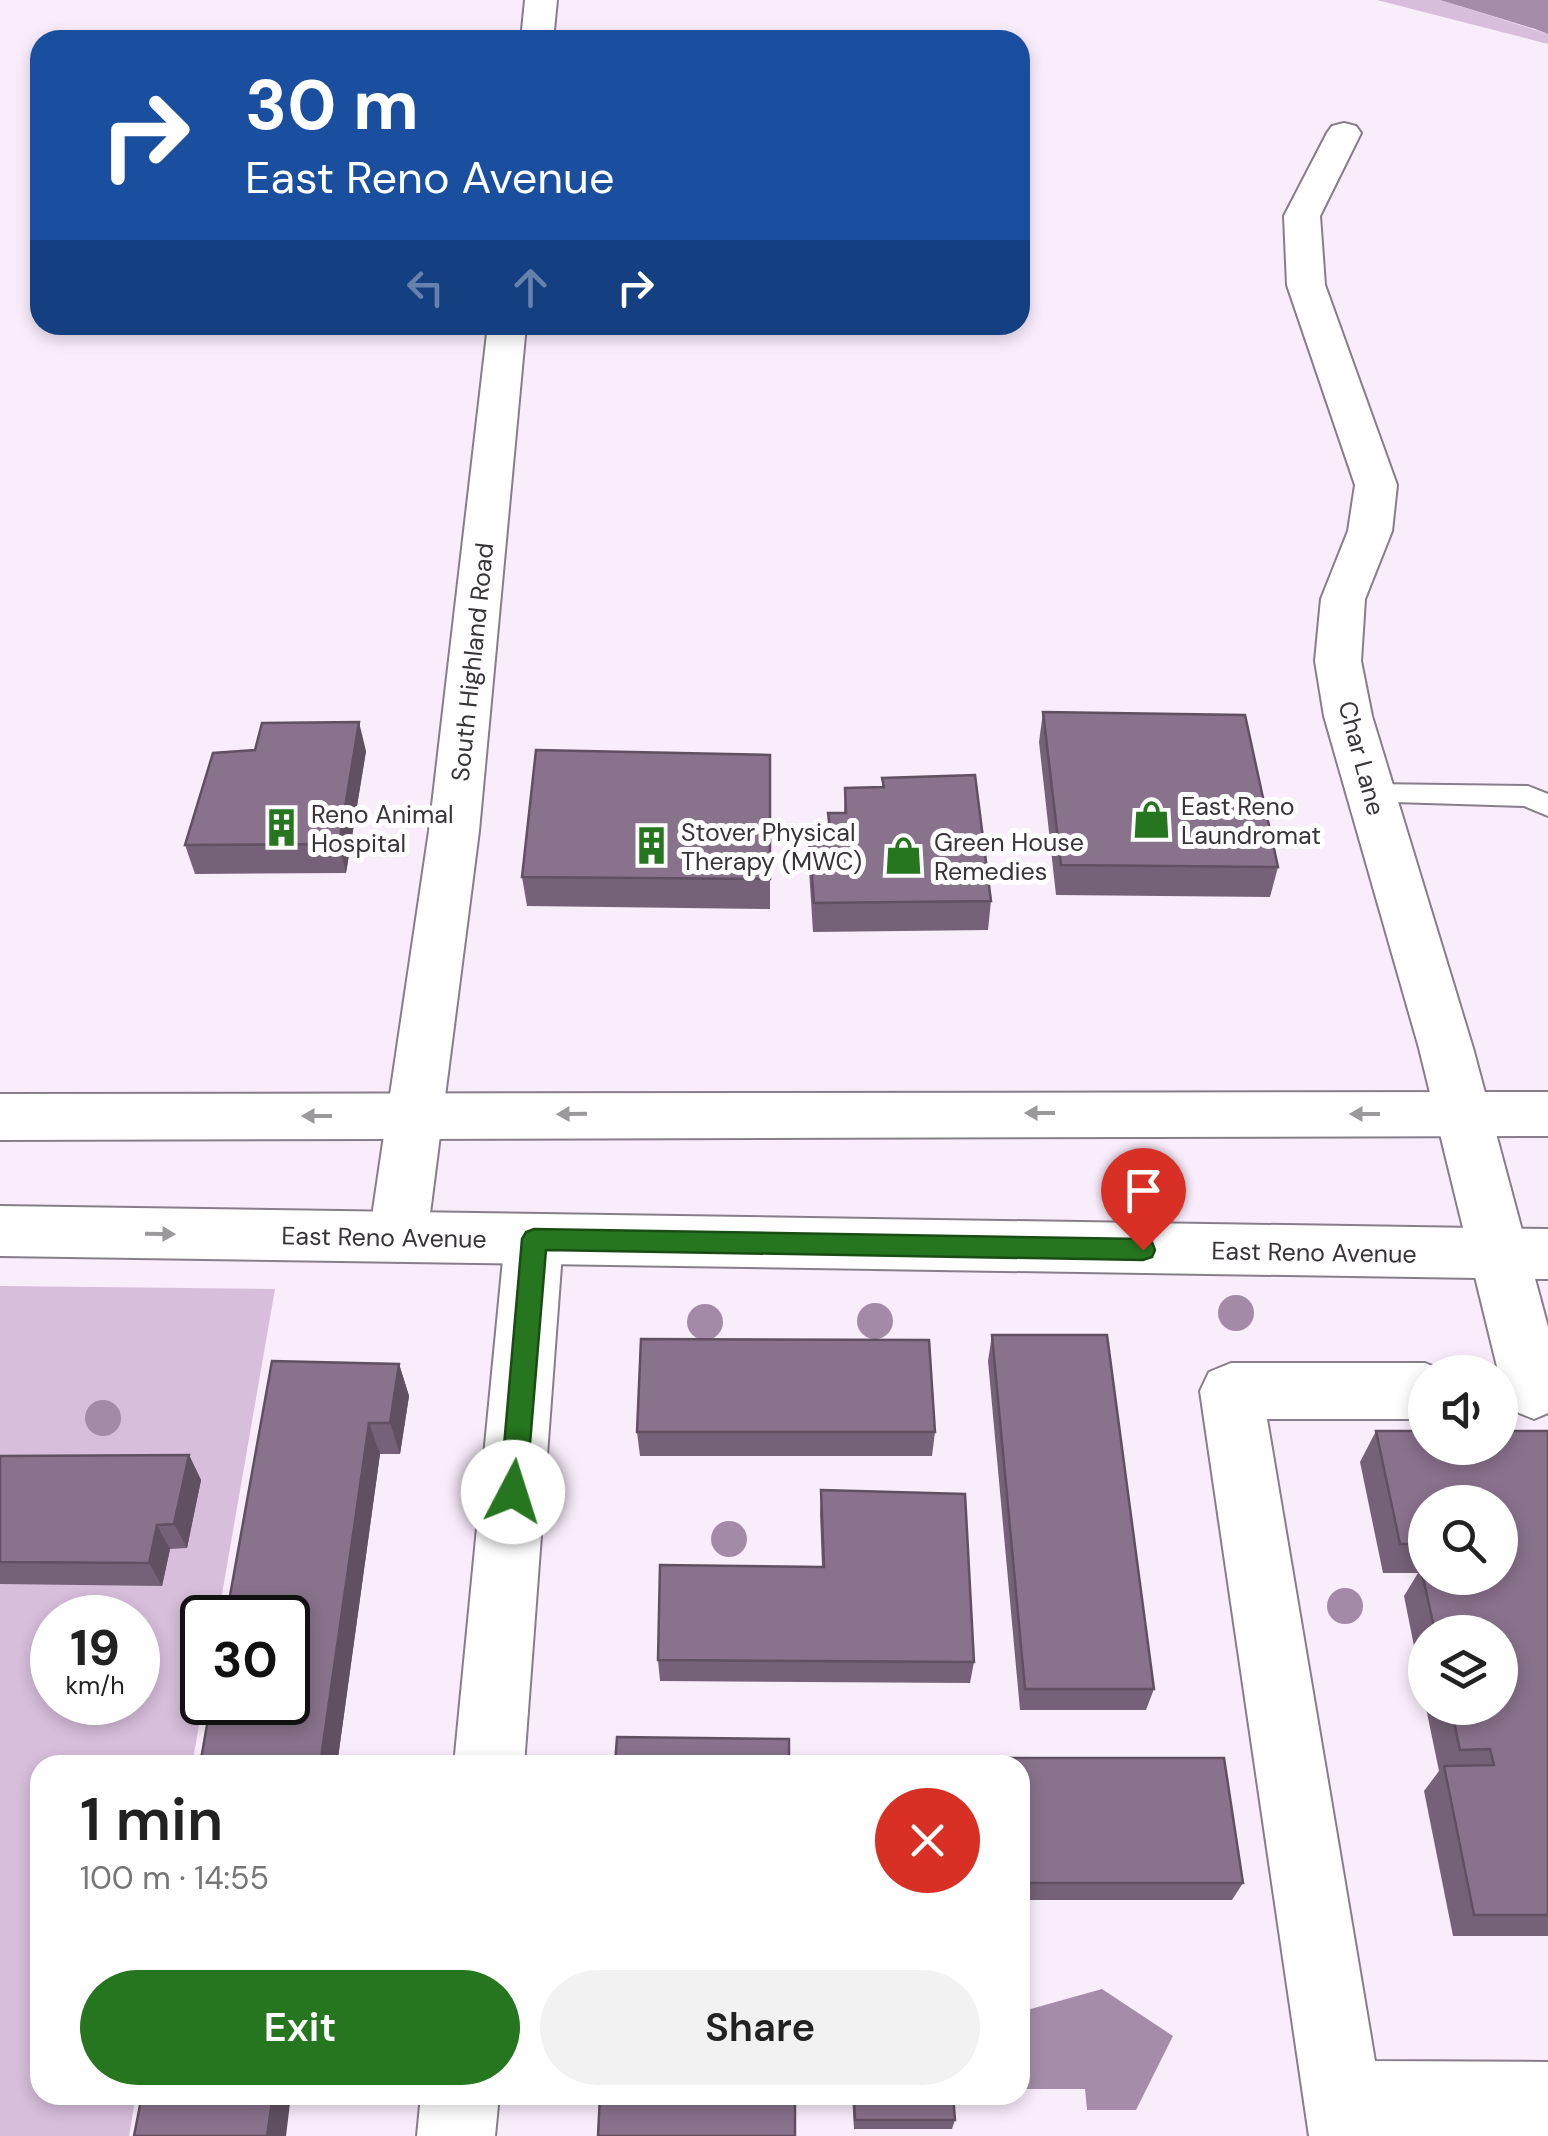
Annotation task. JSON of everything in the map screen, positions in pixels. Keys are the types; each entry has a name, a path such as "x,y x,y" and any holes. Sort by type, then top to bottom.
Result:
{"street":[{"path":"538,30 541,0"},
{"name":"Char Lane","path":"1344,133 1302,216 1306,285 1376,484 1370,531 1344,599 1338,662 1348,716 1463,1114 1524,1254 1527,1391"},
{"name":"South Highland Road","path":"398,1237 456,814 506,335"},
{"path":"0,1117 1548,1114"},
{"name":"East Reno Avenue","path":"0,1231 1524,1254"},
{"path":"490,1755 534,1239"},
{"path":"1408,1391 1231,1392 1345,2118 1548,2101"},
{"path":"456,2136 459,2105"}],"lane":[{"path":"1371,794 1528,796 1548,806"}],"shaded area":[{"path":"1377,0 1440,0 1548,34 1548,44"},
{"path":"1440,0 1548,0 1548,34 1535,29"},
{"path":"0,1286 275,1289 222,1595 180,1595 180,1725 199,1725 194,1755 30,1755 30,2105 134,2105 129,2136 0,2136"},
{"path":"1102,1989 1173,2036 1136,2110 1087,2110 1085,2089 1030,2089 1030,2009"}],"building":[{"name":"East Reno Laundromat","path":"1043,712 1245,715 1278,867 1061,865"},
{"name":"Reno Animal Hospital","path":"359,722 339,844 185,845 213,753 255,750 262,723"},
{"name":"Stover Physical Therapy (MWC)","path":"536,750 770,755 770,879 522,877"},
{"name":"Green House Remedies","path":"975,775 991,901 814,903 809,840 832,840 828,813 846,813 845,788 884,787 882,778"},
{"path":"992,1335 1107,1335 1154,1689 1025,1689"},
{"path":"641,1339 929,1340 935,1432 637,1432"},
{"path":"272,1361 399,1364 390,1423 369,1423 321,1755 202,1755 207,1725 310,1725 310,1595 230,1595"},
{"path":"1376,1431 1408,1431 1408,1465 1518,1465 1518,1431 1548,1431 1548,1915 1474,1915 1444,1766 1494,1765 1490,1749 1460,1750 1455,1725 1518,1725 1518,1615 1431,1615 1427,1595 1518,1595 1518,1485 1408,1485 1408,1544 1400,1544"},
{"path":"189,1455 174,1524 157,1525 149,1563 0,1562 0,1456"},
{"path":"821,1490 965,1494 974,1662 658,1660 660,1565 824,1567"},
{"path":"617,1737 789,1739 789,1755 616,1755"},
{"path":"1030,1758 1224,1758 1243,1883 1030,1883"},
{"path":"140,2105 272,2105 267,2136 134,2136"},
{"path":"600,2105 795,2105 795,2136 598,2136"},
{"path":"854,2105 954,2105 955,2120 855,2120"}],"place":[{"name":"East Reno Laundromat","path":"1151,820"},
{"name":"Reno Animal Hospital","path":"281,828"},
{"name":"Stover Physical Therapy (MWC)","path":"651,846"},
{"name":"Green House Remedies","path":"904,856"}],"route":[{"path":"513,1492 534,1239 1143,1250"}]}
